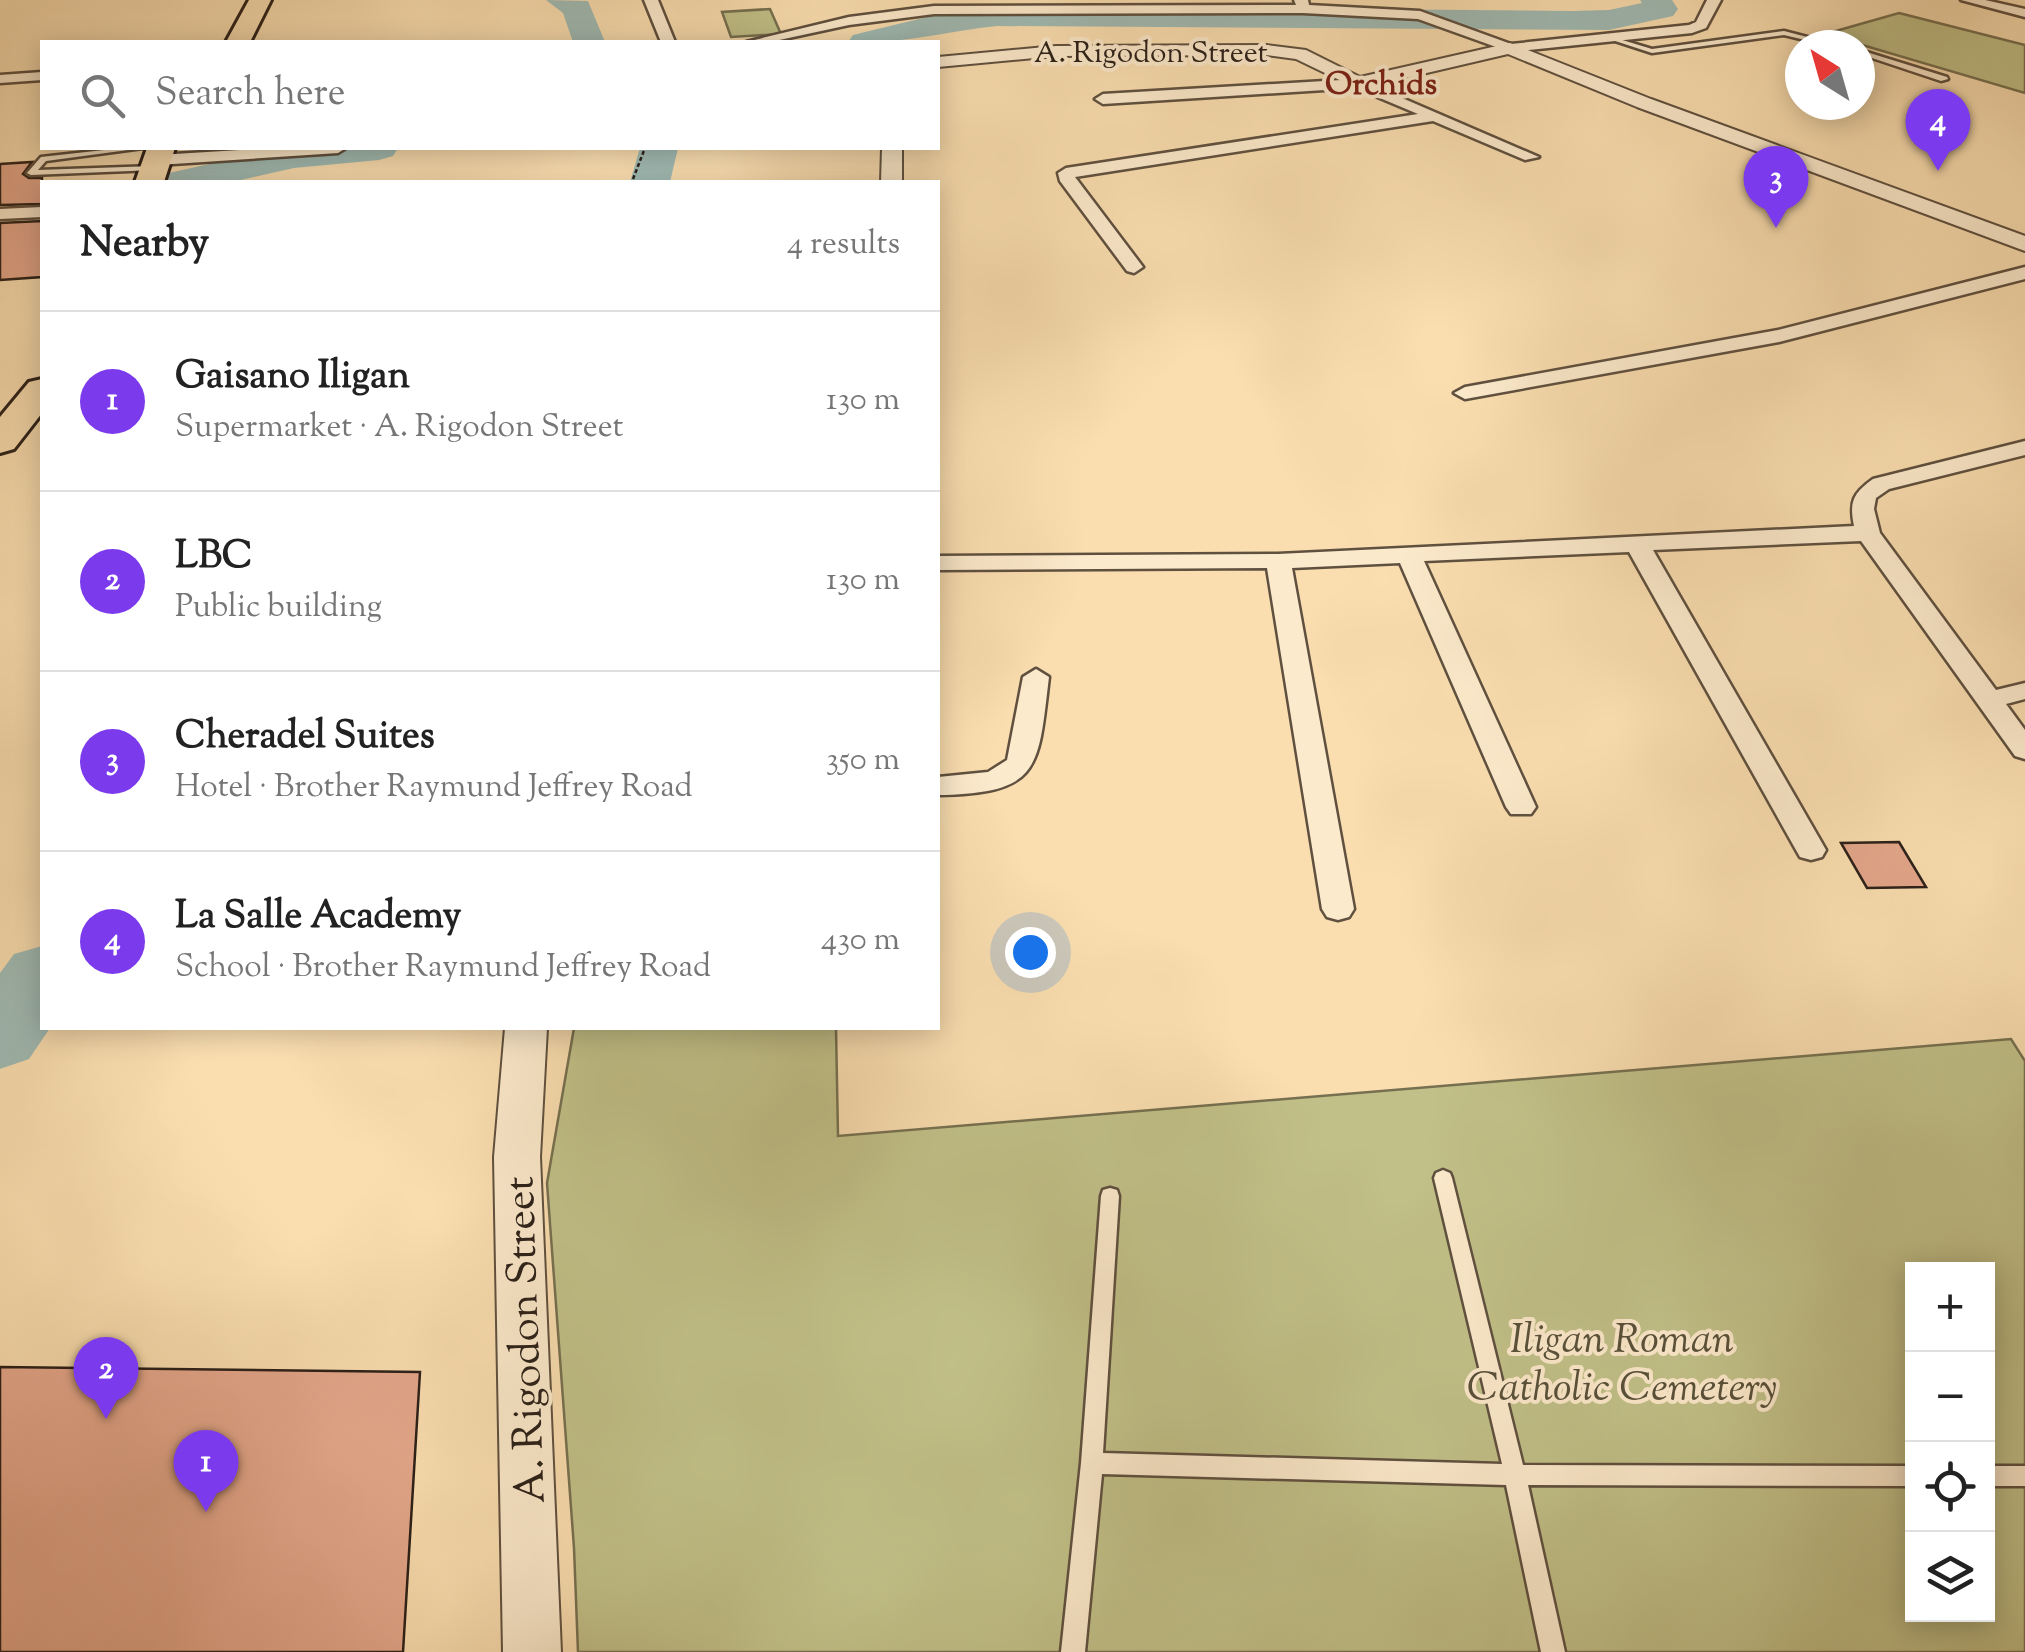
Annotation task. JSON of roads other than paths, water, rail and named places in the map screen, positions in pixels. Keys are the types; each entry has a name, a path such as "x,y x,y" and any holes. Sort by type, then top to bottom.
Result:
{"highway":[{"path":"222,40 242,0"},
{"path":"239,40 260,0"},
{"path":"0,441 40,392"},
{"path":"0,474 40,428"}],"street":[{"path":"650,0 667,40"},
{"path":"1103,98 1358,82 1510,48 1692,29 1700,24 1714,0"},
{"path":"1968,0 2025,13"},
{"path":"1996,6 2016,0"},
{"path":"760,40 846,16 934,10 1302,4 1407,13 1432,18 1644,103 2025,244"},
{"name":"A. Rigodon Street","path":"940,62 1056,51 1266,50 1300,54 1358,82"},
{"path":"0,80 40,76"},
{"path":"1358,82 1530,158"},
{"path":"1134,266 1068,181 1066,173 1435,116"},
{"path":"163,165 317,150"},
{"path":"892,150 892,180"},
{"path":"0,214 40,212"},
{"path":"1466,394 1779,336 2025,272"},
{"path":"2025,448 1881,484 1865,496 1862,509 1868,533 2025,750"},
{"path":"940,563 1278,561 1868,533"},
{"path":"1637,544 1811,850"},
{"path":"1408,554 1521,807"},
{"path":"1278,561 1338,908"},
{"path":"940,786 984,785 1002,781 1016,771 1023,757 1036,677"},
{"path":"1988,700 2025,691"},
{"name":"A. Rigodon Street","path":"526,1030 517,1157 532,1652"}],"lane":[{"path":"1609,38 1652,50 1785,33"},
{"path":"1875,57 1944,79"},
{"path":"44,159 163,165 31,173 44,159"},
{"path":"1443,1178 1553,1652"},
{"path":"1073,1652 1092,1463 1110,1196"},
{"path":"1092,1463 1515,1475 1905,1476"},
{"path":"1995,1476 2025,1476"}],"waterway":[{"path":"562,0 577,8 588,40"},
{"path":"873,40 952,21 997,16 1573,21 1609,20 1662,9 1656,0"},
{"path":"192,180 294,156 358,150"},
{"path":"651,180 658,150"},
{"path":"0,1037 40,978"}],"place":[{"name":"La Salle Academy","path":"1938,171"},
{"name":"Cheradel Suites","path":"1776,228"},
{"name":"LBC","path":"106,1419"},
{"name":"Gaisano Iligan","path":"206,1512"}],"district":[{"name":"Orchids","path":"1381,83"}],"park label":[{"name":"Iligan Roman Catholic Cemetery","path":"1622,1361"}]}
